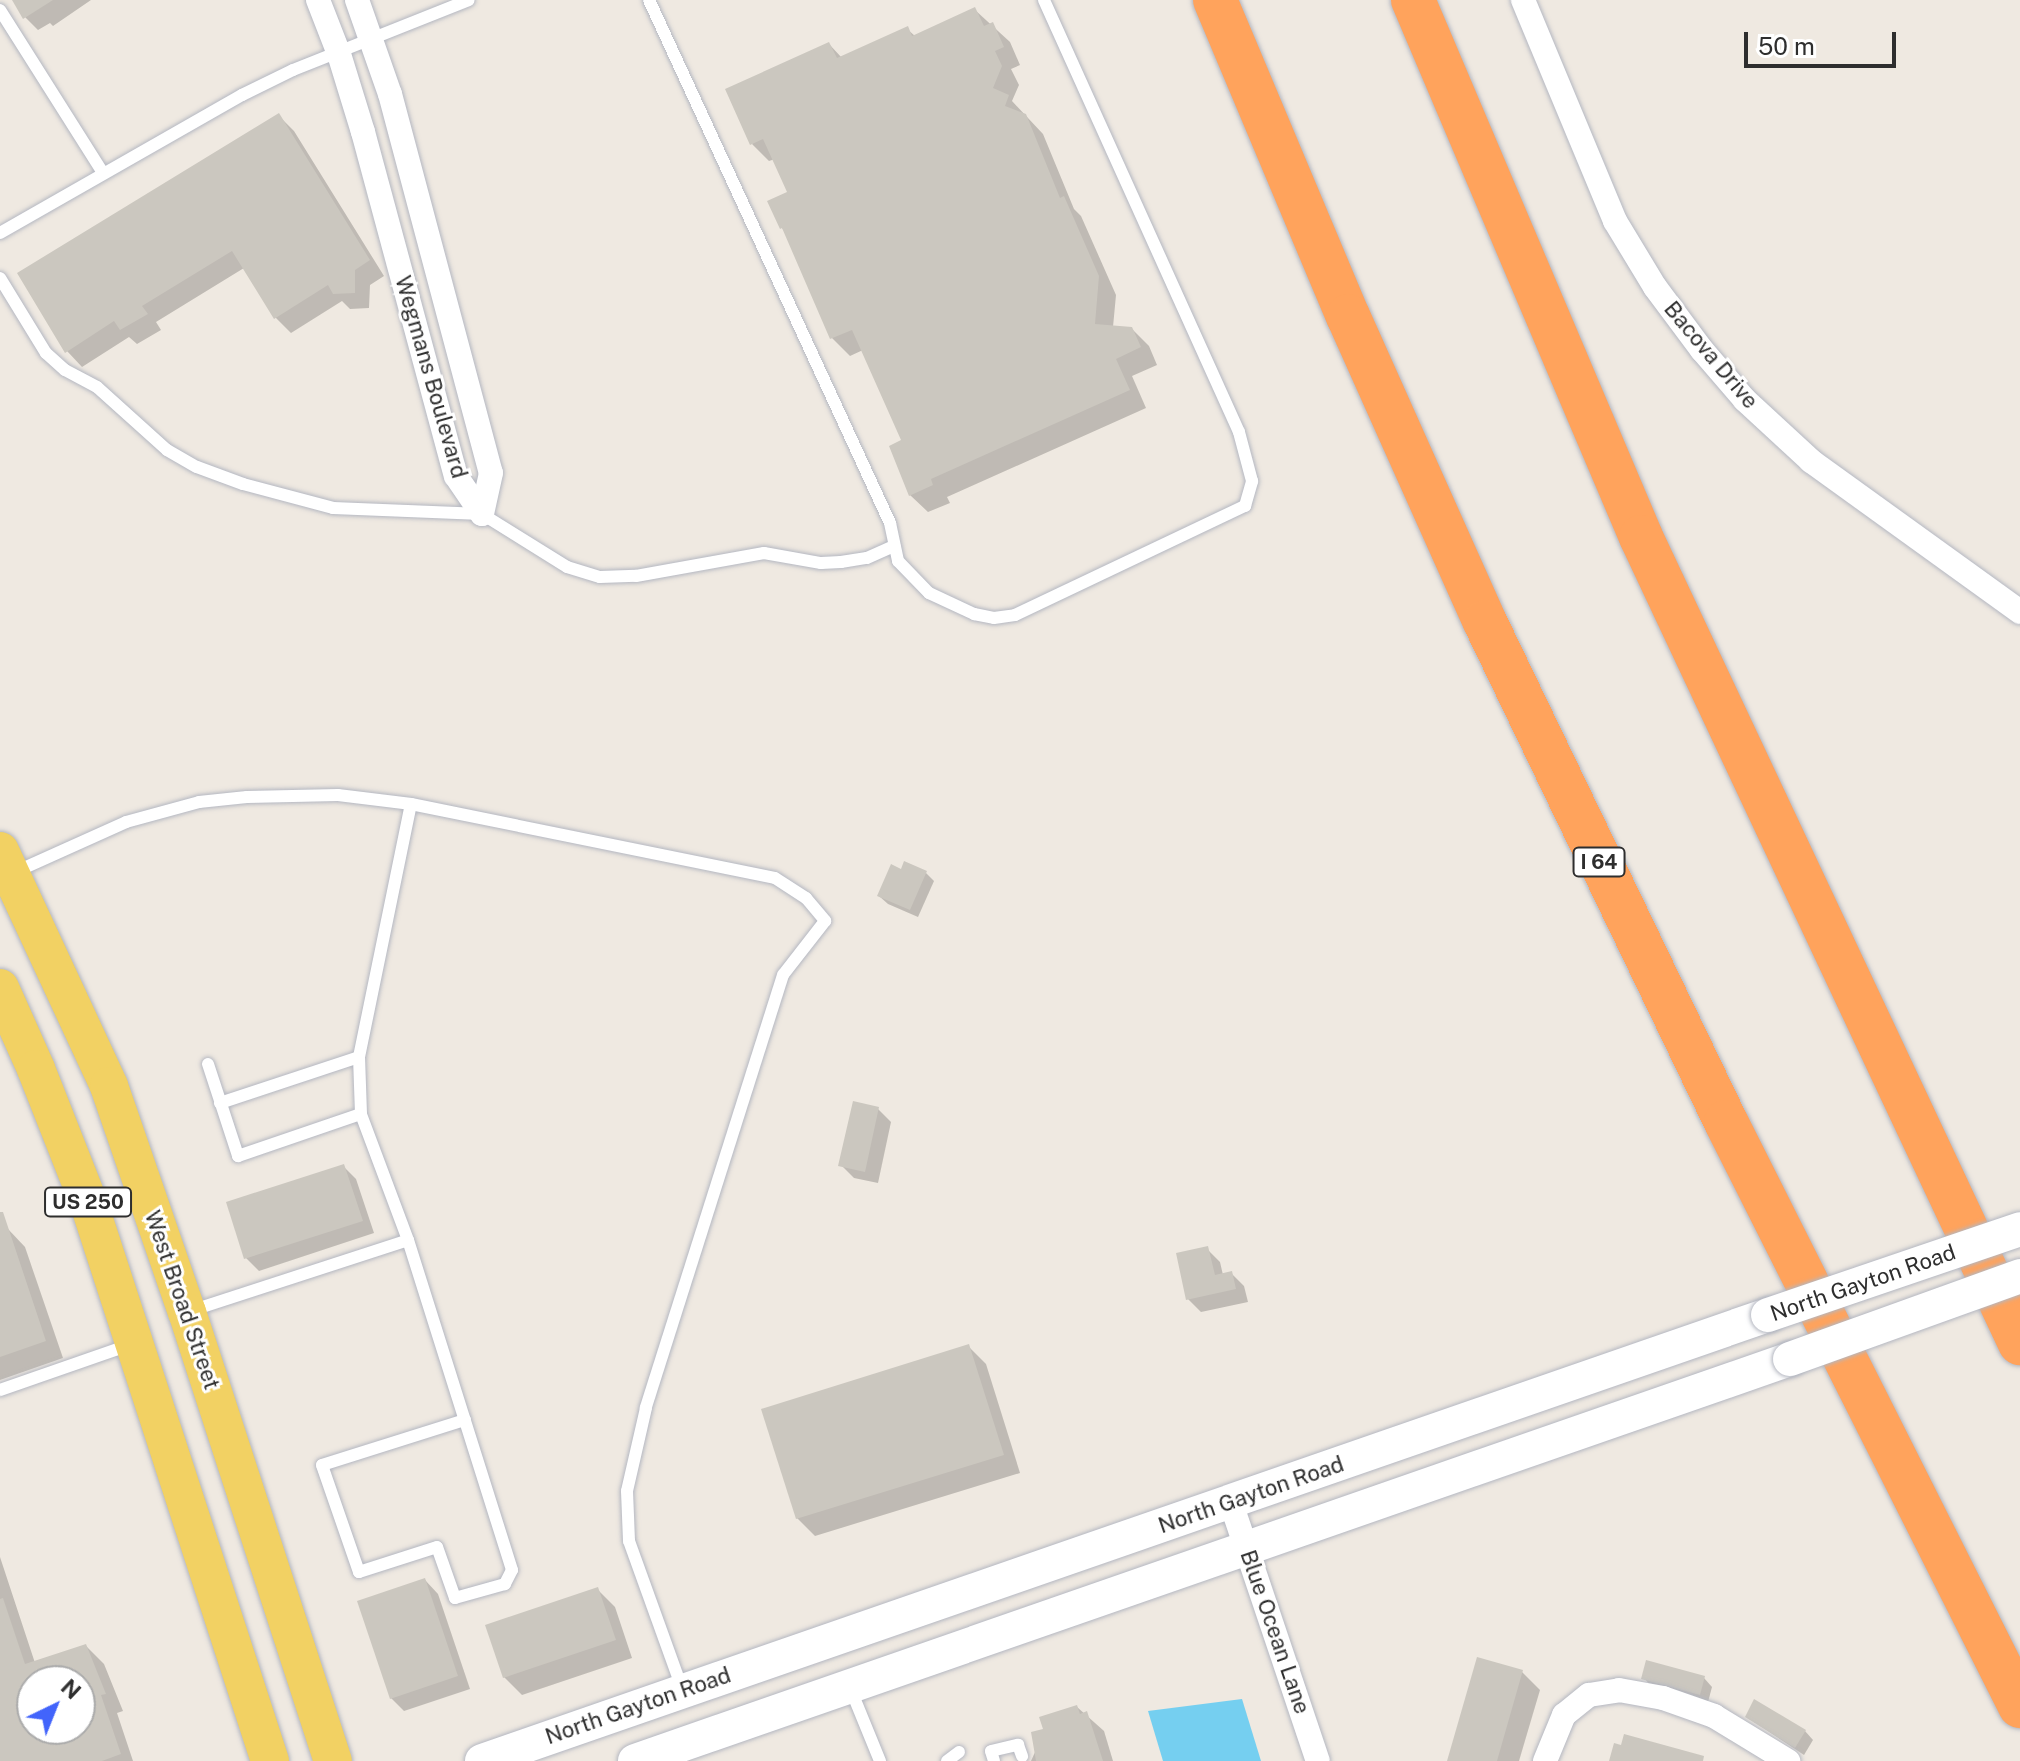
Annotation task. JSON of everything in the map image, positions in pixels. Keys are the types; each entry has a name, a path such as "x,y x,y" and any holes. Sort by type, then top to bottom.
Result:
{"highway":[{"name":"I 64","path":"1215,0 1330,274 1485,622 1726,1122 2020,1706"},
{"path":"1413,0 1641,537 2020,1343"}],"main road":[{"name":"West Broad Street","path":"4,868 109,1086 187,1312 333,1761"},
{"name":"US 250","path":"0,988 69,1151 135,1343 270,1761"},
{"name":"North Gayton Road","path":"482,1761 2020,1229"},
{"name":"North Gayton Road","path":"635,1761 2020,1276"}],"street":[{"name":"Wegmans Boulevard","path":"318,0 339,54 456,476 482,514"},
{"name":"Wegmans Boulevard","path":"357,0 373,41 491,473 482,514"},
{"name":"Bacova Drive","path":"1523,0 1615,221 1655,287 1702,350 1745,400 1811,461 2020,612"},
{"name":"Blue Ocean Lane","path":"1231,1503 1318,1761"},
{"path":"1545,1761 1564,1715 1589,1695 1619,1690 1663,1698 1714,1716 1788,1761"}],"lane":[{"path":"0,233 242,95 469,0"},
{"path":"649,0 890,523 898,561 906,572 949,604 994,618 1015,615 1245,506 1252,481 1244,446 1044,0"},
{"path":"0,10 103,173"},
{"path":"0,278 46,353 65,370 97,387 167,450 197,467 232,481 333,508 482,514 567,567 600,577 636,576 764,553 841,562 867,558 894,546"},
{"path":"4,868 126,822 199,802 301,794 411,804 775,878 806,898 825,921 783,975 646,1408 627,1491 629,1541 683,1691"},
{"path":"411,804 359,1057 361,1114 408,1240 465,1420 512,1570 505,1584 455,1598 437,1547 359,1572 322,1465 465,1420"},
{"path":"220,1103 359,1057"},
{"path":"208,1064 238,1156 361,1114"},
{"path":"187,1312 408,1240"},
{"path":"0,1390 135,1343"},
{"path":"850,1686 880,1761"},
{"path":"994,1761 991,1751 1018,1745 1022,1756"},
{"path":"947,1761 959,1752"}],"water":[{"path":"1242,1699 1261,1761 1163,1761 1148,1711"}],"building":[{"path":"12,0 53,0 23,19"},
{"path":"975,7 984,26 993,22 1004,47 995,51 1002,66 993,88 1009,95 1005,106 1026,114 1060,198 1064,196 1099,276 1095,324 1132,327 1141,347 1116,359 1130,390 931,479 933,485 909,496 889,446 901,440 852,330 830,339 782,228 767,201 787,192 763,139 750,145 725,89 829,42 837,58 908,26 912,36"},
{"path":"279,113 370,260 355,270 355,293 333,294 328,285 274,319 232,251 142,306 148,314 120,330 114,321 65,353 17,273"},
{"path":"904,861 927,871 910,910 877,896 891,864 901,869"},
{"path":"853,1101 879,1107 865,1172 838,1166"},
{"path":"344,1164 363,1221 244,1259 226,1202"},
{"path":"0,1212 3,1212 46,1341 0,1357"},
{"path":"1208,1246 1215,1275 1232,1271 1236,1289 1186,1300 1176,1253"},
{"path":"969,1344 1004,1455 796,1519 761,1409"},
{"path":"425,1578 458,1676 390,1699 357,1601"},
{"path":"598,1587 616,1640 503,1678 485,1625"},
{"path":"3,1598 25,1664 86,1644 94,1665 16,1665 16,1745 96,1745 96,1669 106,1694 101,1695 121,1754 102,1761 0,1761 0,1599"},
{"path":"1477,1657 1523,1670 1497,1761 1447,1761"},
{"path":"1646,1660 1705,1676 1700,1695 1641,1679"},
{"path":"1754,1699 1806,1730 1795,1748 1745,1717"},
{"path":"1077,1705 1080,1714 1087,1711 1103,1761 1036,1761 1031,1732 1043,1729 1039,1717"},
{"path":"1624,1734 1704,1756 1703,1761 1609,1761 1614,1743 1621,1745"}]}
